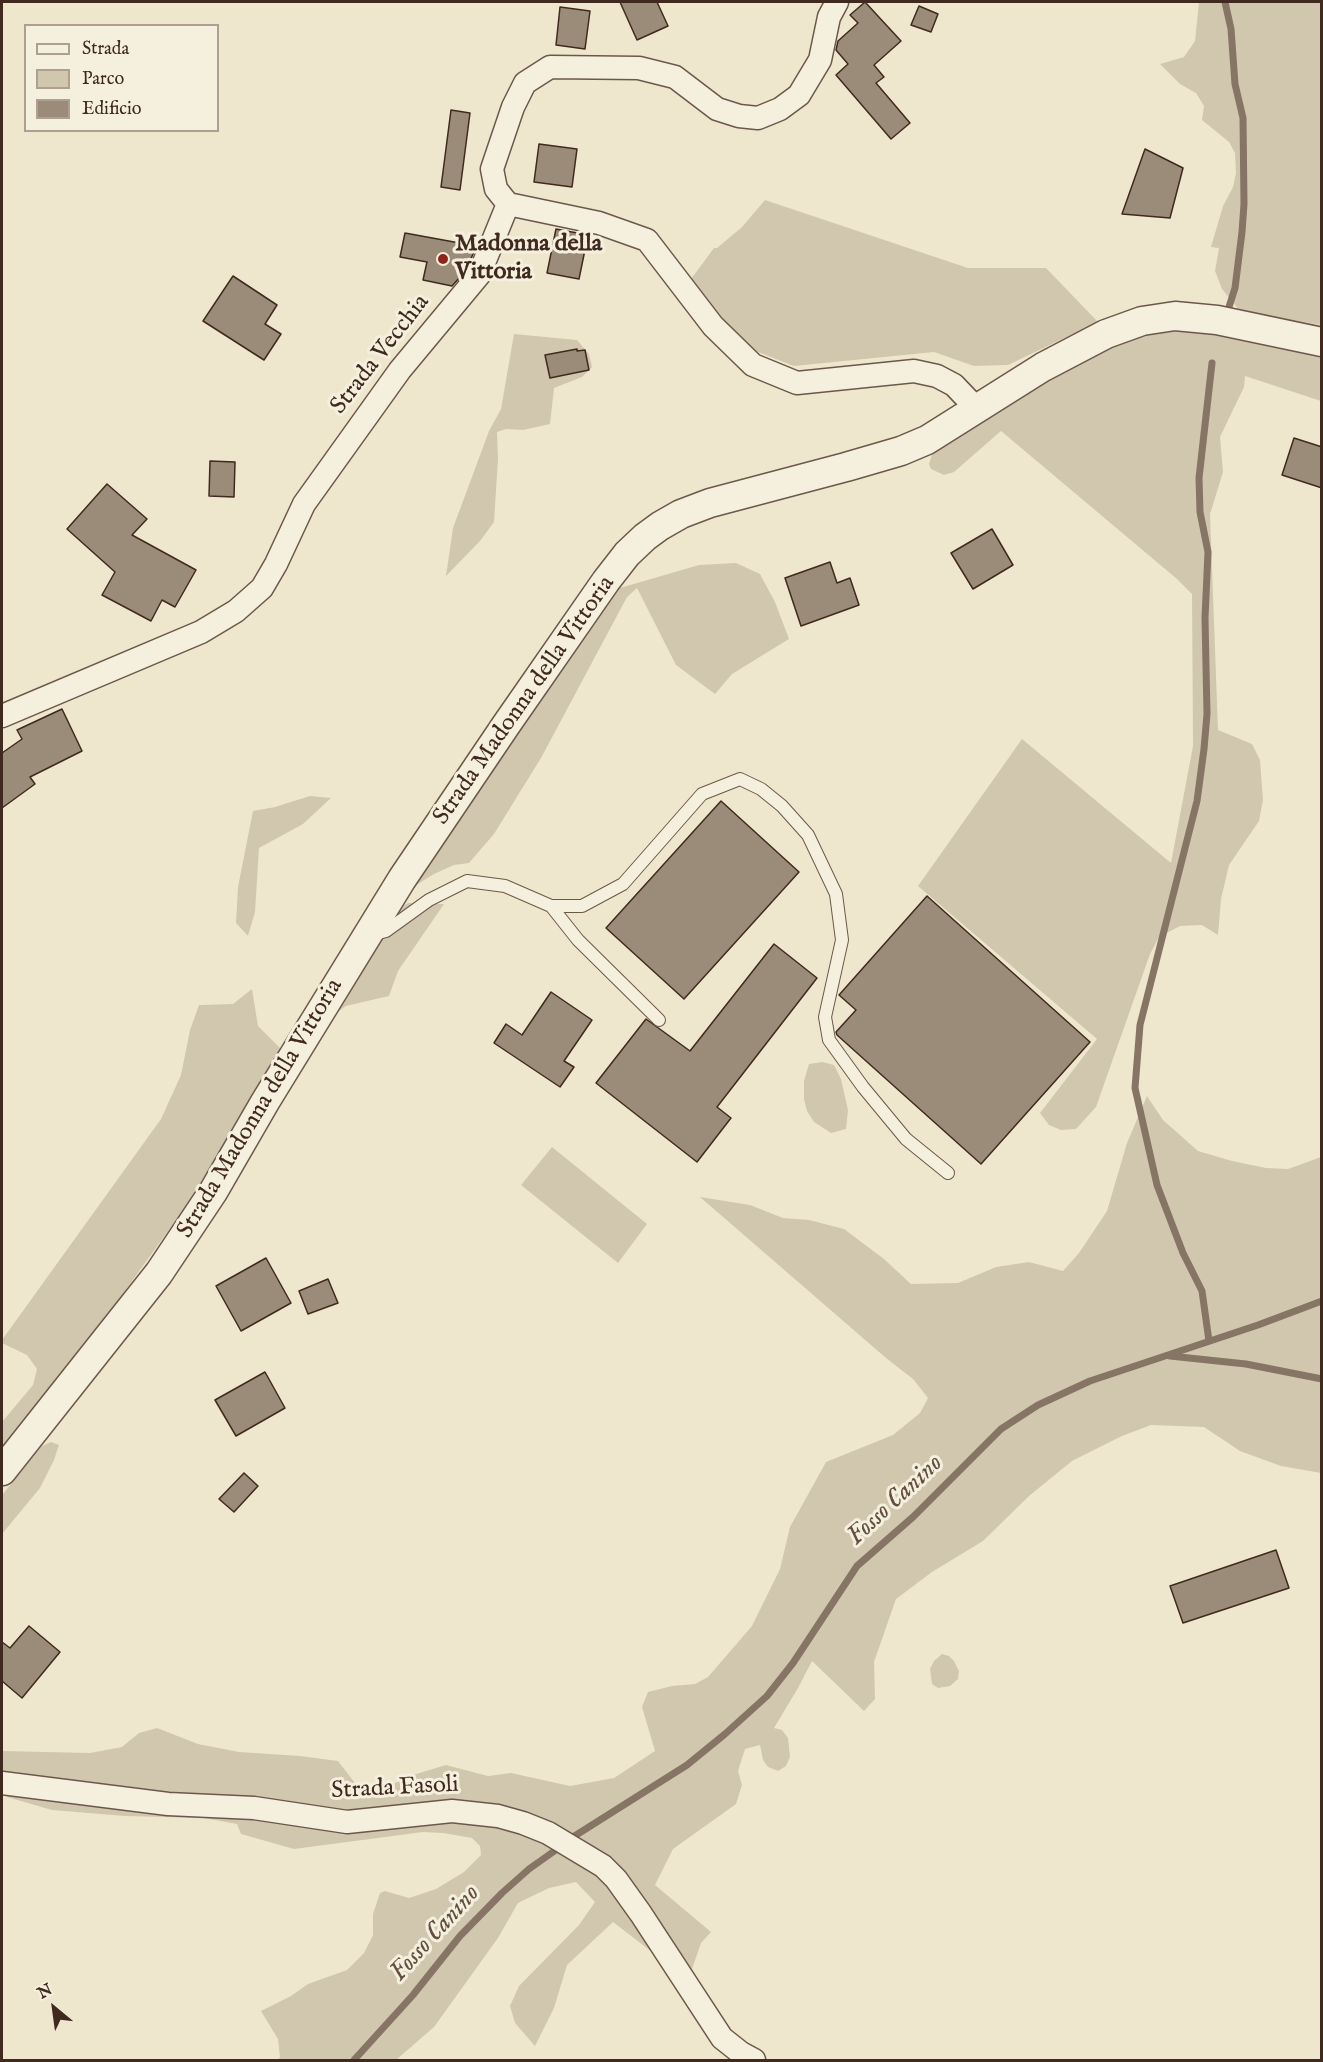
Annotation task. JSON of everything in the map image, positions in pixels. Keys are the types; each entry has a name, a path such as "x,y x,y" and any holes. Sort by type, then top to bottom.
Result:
{"street":[{"path":"837,2 829,16 820,60 799,95 780,109 758,118 739,116 717,109 675,78 639,69 550,68 525,83 513,106 492,169 496,189 508,204 598,223 647,240 713,326 753,365 797,383 914,371 937,376 954,385 976,408"},
{"name":"Strada Vecchia","path":"2,717 201,632 236,611 262,588 304,504 400,370 479,275 508,204"},
{"name":"Strada Madonna della Vittoria","path":"2,1471 159,1273 213,1192 365,938 457,797 593,600 627,554 645,537 681,514 710,503 901,451 935,435 1064,356 1106,334 1142,321 1175,316 1217,320 1322,342"},
{"name":"Strada Fasoli","path":"2,1783 168,1804 254,1808 336,1821 382,1820 452,1811 490,1815 523,1823 548,1833 603,1866 641,1914 722,2038 754,2061"}],"lane":[{"path":"365,938 386,931 429,900 467,881 506,886 551,906 582,906 623,884 702,795 740,779 760,789 782,806 808,835 836,894 842,940 825,1017 829,1040 863,1087 906,1139 948,1173"},
{"path":"551,906 579,940 659,1020"}],"green space":[{"path":"1199,2 1321,2 1321,325 1240,311 1222,289 1215,271 1219,248 1211,247 1223,206 1233,187 1236,173 1235,153 1229,142 1202,120 1204,106 1196,93 1180,84 1160,64 1184,57 1195,41"},
{"path":"765,200 968,268 1046,268 1098,322 1008,365 974,366 934,352 794,366 745,347 691,279 714,248 717,248 742,227"},
{"path":"1175,329 1216,333 1321,354 1321,401 1245,376 1244,387 1220,437 1223,472 1210,514 1218,730 1252,744 1260,760 1263,800 1259,821 1229,865 1221,899 1218,935 1202,925 1180,926 1159,937 1150,954 1096,1107 1076,1129 1061,1130 1049,1125 1040,1113 1097,1039 918,886 1022,739 1171,863 1193,746 1192,594 1001,431 954,472 944,475 931,469 929,464 933,451 1049,377 1111,346 1145,333"},
{"path":"514,334 577,340 589,354 592,367 582,377 554,388 550,424 523,430 506,429 497,432 498,459 494,522 480,541 446,576 453,528 489,431 501,409"},
{"path":"736,563 760,574 775,602 789,639 732,674 715,694 676,665 637,588 627,597 541,758 494,834 469,863 454,865 434,874 405,892 604,596 620,588 699,565"},
{"path":"310,796 331,798 303,824 259,848 255,912 248,936 236,923 238,887 253,811"},
{"path":"408,903 444,904 398,971 389,996 346,1006 324,1021 391,914"},
{"path":"252,989 258,1026 281,1049 202,1184 88,1342 2,1451 2,1422 33,1385 37,1369 27,1355 2,1343 2,1340 161,1119 181,1075 190,1030 199,1005 233,1004"},
{"path":"822,1062 834,1065 841,1079 848,1110 846,1129 831,1133 814,1122 807,1111 804,1099 804,1081 809,1064"},
{"path":"1147,1096 1163,1120 1198,1151 1266,1168 1288,1169 1321,1157 1321,1473 1281,1466 1240,1451 1204,1427 1151,1425 1122,1436 1072,1461 1029,1496 983,1541 932,1572 896,1599 874,1662 875,1699 864,1711 812,1661 774,1728 782,1730 788,1738 790,1757 786,1766 778,1771 768,1767 763,1760 760,1745 745,1749 738,1771 742,1785 736,1804 673,1849 655,1885 711,1932 701,1943 684,1992 652,1952 613,1922 567,1965 554,2008 535,2046 515,2023 510,2006 519,1986 579,1925 595,1902 576,1882 549,1888 518,1903 498,1938 434,2027 396,2060 278,2060 280,2057 278,2039 261,2011 291,1996 308,1984 347,1970 364,1953 373,1935 373,1914 380,1893 385,1891 409,1898 436,1889 464,1872 481,1855 480,1846 472,1838 423,1832 294,1849 241,1834 237,1824 204,1818 125,1816 52,1810 7,1797 16,1781 2,1773 2,1751 90,1753 122,1747 139,1733 157,1728 198,1744 239,1752 338,1761 365,1796 416,1774 446,1765 488,1776 511,1773 570,1786 614,1778 655,1751 642,1707 648,1692 672,1686 695,1684 708,1677 752,1626 780,1569 790,1527 826,1462 893,1435 920,1413 928,1398 913,1379 700,1197 750,1205 783,1218 809,1220 844,1229 884,1259 911,1284 958,1283 996,1267 1029,1262 1063,1271 1079,1253 1107,1211 1127,1143"},
{"path":"552,1147 647,1224 618,1263 521,1185"},
{"path":"51,1442 59,1445 40,1488 2,1534 2,1495 42,1446"},
{"path":"942,1654 954,1661 959,1671 958,1679 950,1686 938,1688 932,1684 930,1669 934,1661"}],"building":[{"path":"620,2 657,2 668,26 637,40"},
{"path":"865,2 901,41 874,65 884,77 876,83 910,123 891,139 836,75 848,64 836,50 838,41 858,23 850,15"},
{"path":"919,6 938,14 931,32 911,25"},
{"path":"560,7 590,11 585,49 556,45"},
{"path":"451,110 470,113 460,190 441,187"},
{"path":"539,144 577,149 572,187 534,182"},
{"path":"1145,149 1183,168 1170,218 1122,214"},
{"path":"556,229 588,235 579,279 547,273"},
{"name":"Madonna della Vittoria","path":"405,233 476,247 467,268 461,268 460,277 452,286 423,280 427,262 400,257"},
{"path":"233,276 277,305 265,324 281,334 264,360 203,321"},
{"path":"577,349 577,351 585,350 589,370 550,378 545,355"},
{"path":"1294,438 1322,447 1322,488 1282,475"},
{"path":"210,461 235,462 234,497 209,496"},
{"path":"107,484 147,519 132,535 196,570 175,607 162,600 151,621 102,595 115,572 67,529"},
{"path":"992,529 1013,565 973,589 951,553"},
{"path":"830,562 837,583 850,578 859,605 801,626 785,578"},
{"path":"62,709 82,751 30,777 35,784 2,808 2,753 22,739 17,730"},
{"path":"721,801 799,872 684,999 606,928"},
{"path":"927,896 1090,1042 981,1164 836,1032 856,1010 839,995"},
{"path":"774,944 817,978 717,1107 731,1118 697,1162 596,1083 646,1019 690,1051"},
{"path":"551,992 592,1020 564,1061 574,1067 560,1087 494,1043 506,1024 522,1035"},
{"path":"266,1258 291,1303 241,1331 216,1286"},
{"path":"328,1279 338,1303 308,1314 299,1291"},
{"path":"265,1372 285,1408 236,1436 215,1400"},
{"path":"244,1473 258,1486 234,1512 219,1499"},
{"path":"1276,1550 1289,1588 1183,1623 1170,1586"},
{"path":"29,1626 60,1652 22,1698 2,1681 2,1642 10,1648"}],"waterway":[{"path":"1225,2 1231,29 1235,84 1243,118 1242,232 1235,288 1229,307"},
{"path":"1209,1341 1202,1291 1183,1253 1157,1185 1135,1088 1140,1025 1197,801 1204,749 1207,714 1205,618 1208,552 1200,512 1199,478 1212,363"},
{"name":"Fosso Canino","path":"573,1837 687,1765 767,1696 793,1663 857,1566 913,1517 1001,1429 1038,1405 1090,1381 1258,1325 1322,1301"},
{"path":"1170,1356 1246,1364 1322,1379"},
{"name":"Fosso Canino","path":"354,2060 413,1995 460,1936 502,1893 529,1869 560,1847"}],"place":[{"name":"Madonna della Vittoria","path":"443,259"}]}
